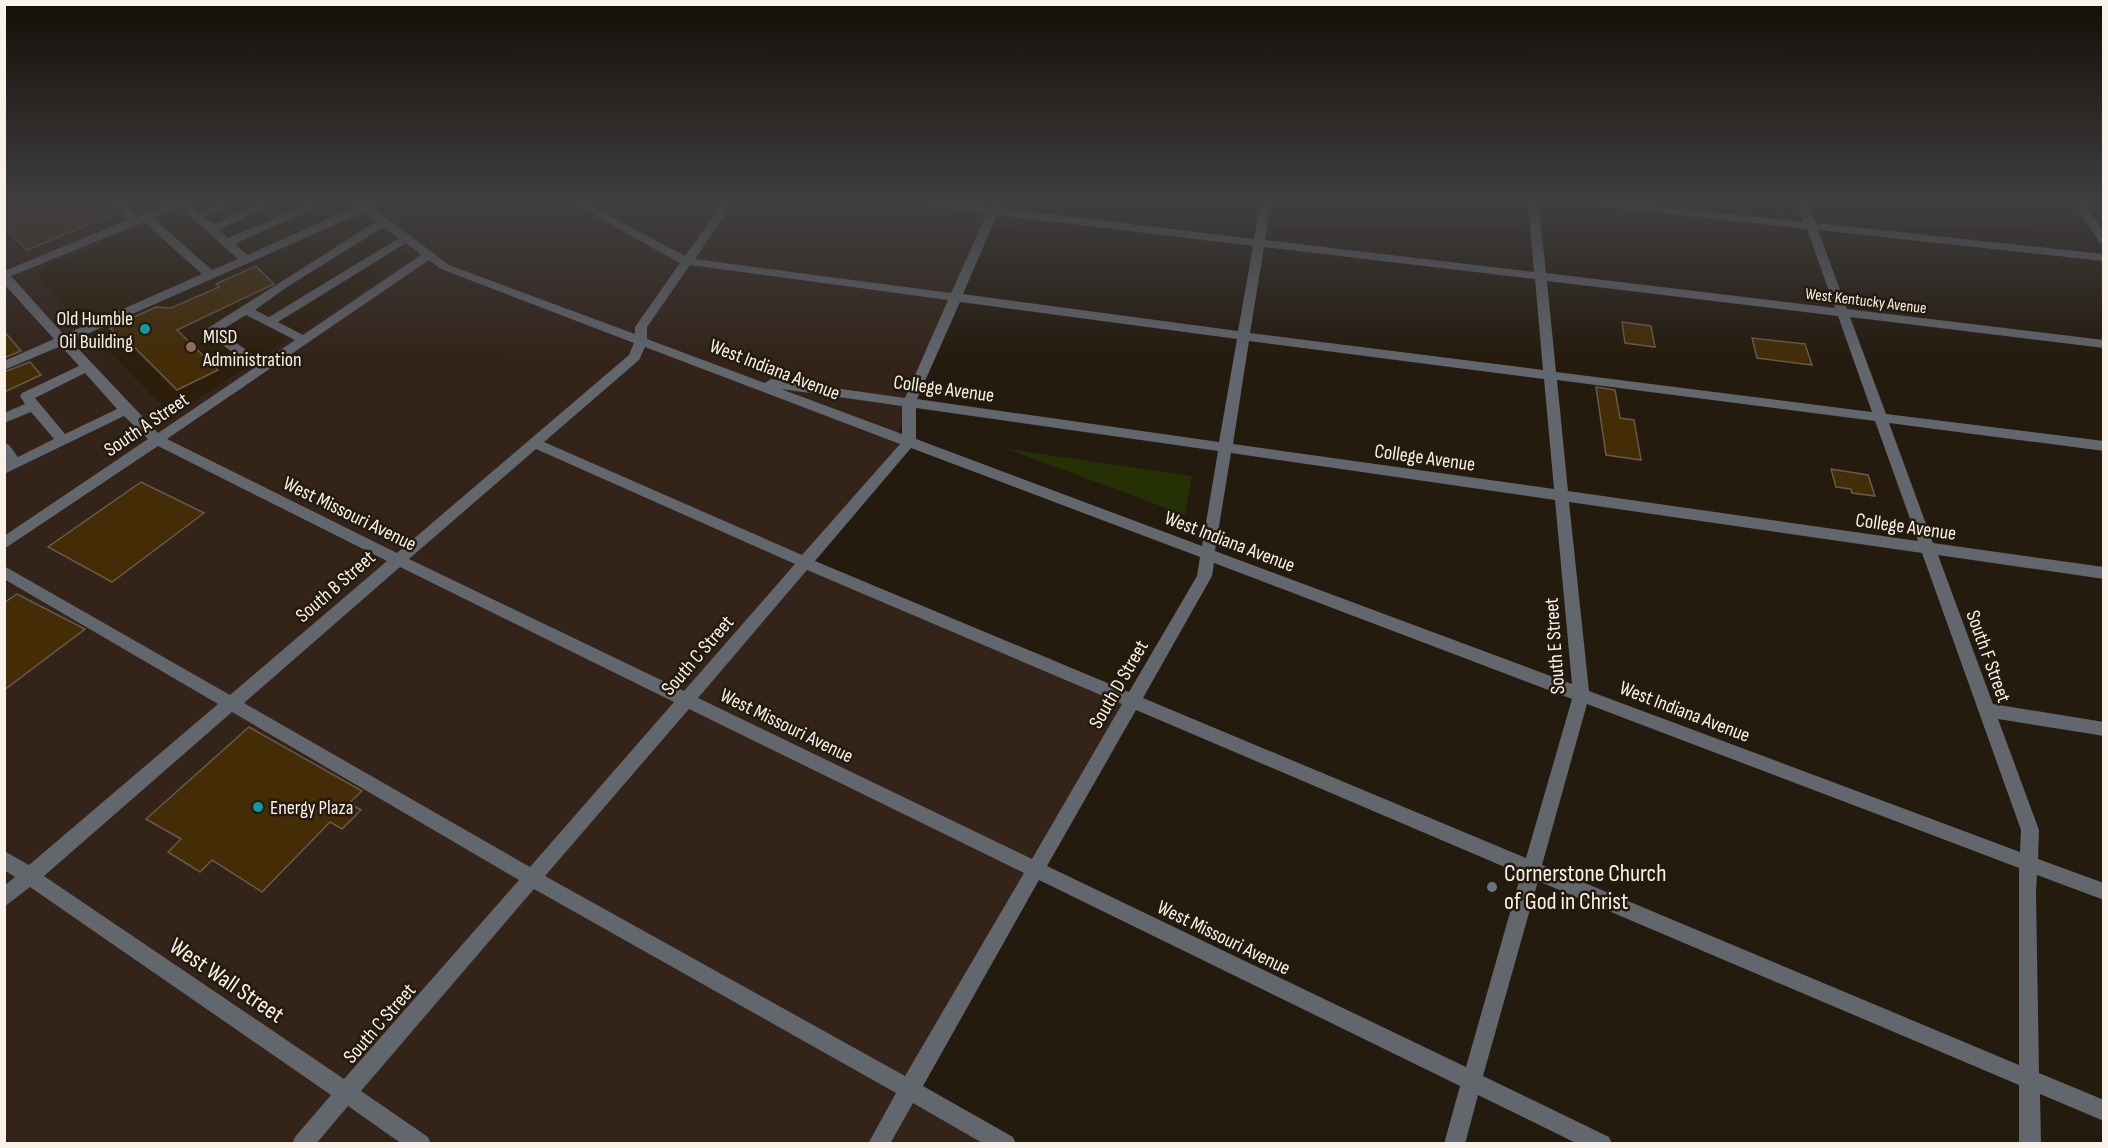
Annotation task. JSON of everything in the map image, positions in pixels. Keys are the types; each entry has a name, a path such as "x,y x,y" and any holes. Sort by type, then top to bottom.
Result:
{"street":[{"path":"4,276 55,255"},
{"path":"185,255 211,276"},
{"path":"240,255 246,260"},
{"path":"4,366 257,255"},
{"path":"262,368 212,331 331,255"},
{"path":"269,322 380,255"},
{"name":"South A Street","path":"4,544 429,255"},
{"name":"West Indiana Avenue","path":"429,255 445,267 2103,892"},
{"path":"674,255 686,261 955,298 2103,446"},
{"name":"South B Street","path":"4,898 635,357 641,341 641,327 691,255"},
{"path":"909,442 909,403 974,255"},
{"name":"South D Street","path":"878,1143 1204,576 1258,255"},
{"name":"West Kentucky Avenue","path":"1356,255 2103,344"},
{"name":"South E Street","path":"1454,1143 1581,695 1539,255"},
{"name":"South F Street","path":"1821,255 2030,830 2027,863 2030,1143"},
{"path":"2071,255 2103,258"},
{"name":"West Missouri Avenue","path":"4,276 126,410 157,440 398,560 1602,1143"},
{"path":"246,310 304,340"},
{"path":"63,441 27,396 87,367"},
{"name":"College Avenue","path":"741,379 2103,573"},
{"path":"4,419 33,406"},
{"path":"4,447 10,466 126,410"},
{"name":"South C Street","path":"302,1143 909,442"},
{"path":"534,443 806,563 2103,1111"},
{"path":"4,572 232,702 532,878 1006,1143"},
{"path":"1987,710 2103,729"},
{"name":"West Wall Street","path":"4,859 421,1143"}],"shaded area":[{"path":"5,255 974,255 895,438 907,444 808,559 1136,698 912,1089 1007,1143 5,1144"},
{"name":"MISD Administration","path":"75,255 410,255 413,257 172,416 38,278 47,266"}],"green space":[{"path":"1007,449 1192,476 1185,515"}],"building":[{"name":"Old Humble Oil Building","path":"256,266 274,284 177,330 218,370 177,390 135,348 132,350 110,328 156,307 171,308 219,287 216,284"},
{"path":"1622,322 1651,326 1655,347 1625,343"},
{"path":"4,331 21,351 4,358"},
{"path":"1752,338 1805,344 1812,365 1757,358"},
{"path":"30,362 41,375 4,392 4,372"},
{"path":"1596,387 1615,390 1620,418 1634,420 1641,460 1606,455"},
{"path":"1831,469 1868,475 1875,496 1852,493 1851,489 1836,487"},
{"path":"141,482 204,513 112,582 48,547"},
{"path":"17,594 85,629 4,690 4,603"},
{"name":"Energy Plaza","path":"249,727 362,791 349,803 361,810 342,829 330,822 262,892 212,860 200,872 168,852 181,839 146,819"}],"place":[{"name":"Old Humble Oil Building","path":"145,329"},
{"name":"MISD Administration","path":"191,347"},
{"name":"Energy Plaza","path":"258,807"},
{"name":"Cornerstone Church of God in Christ","path":"1492,887"}]}
